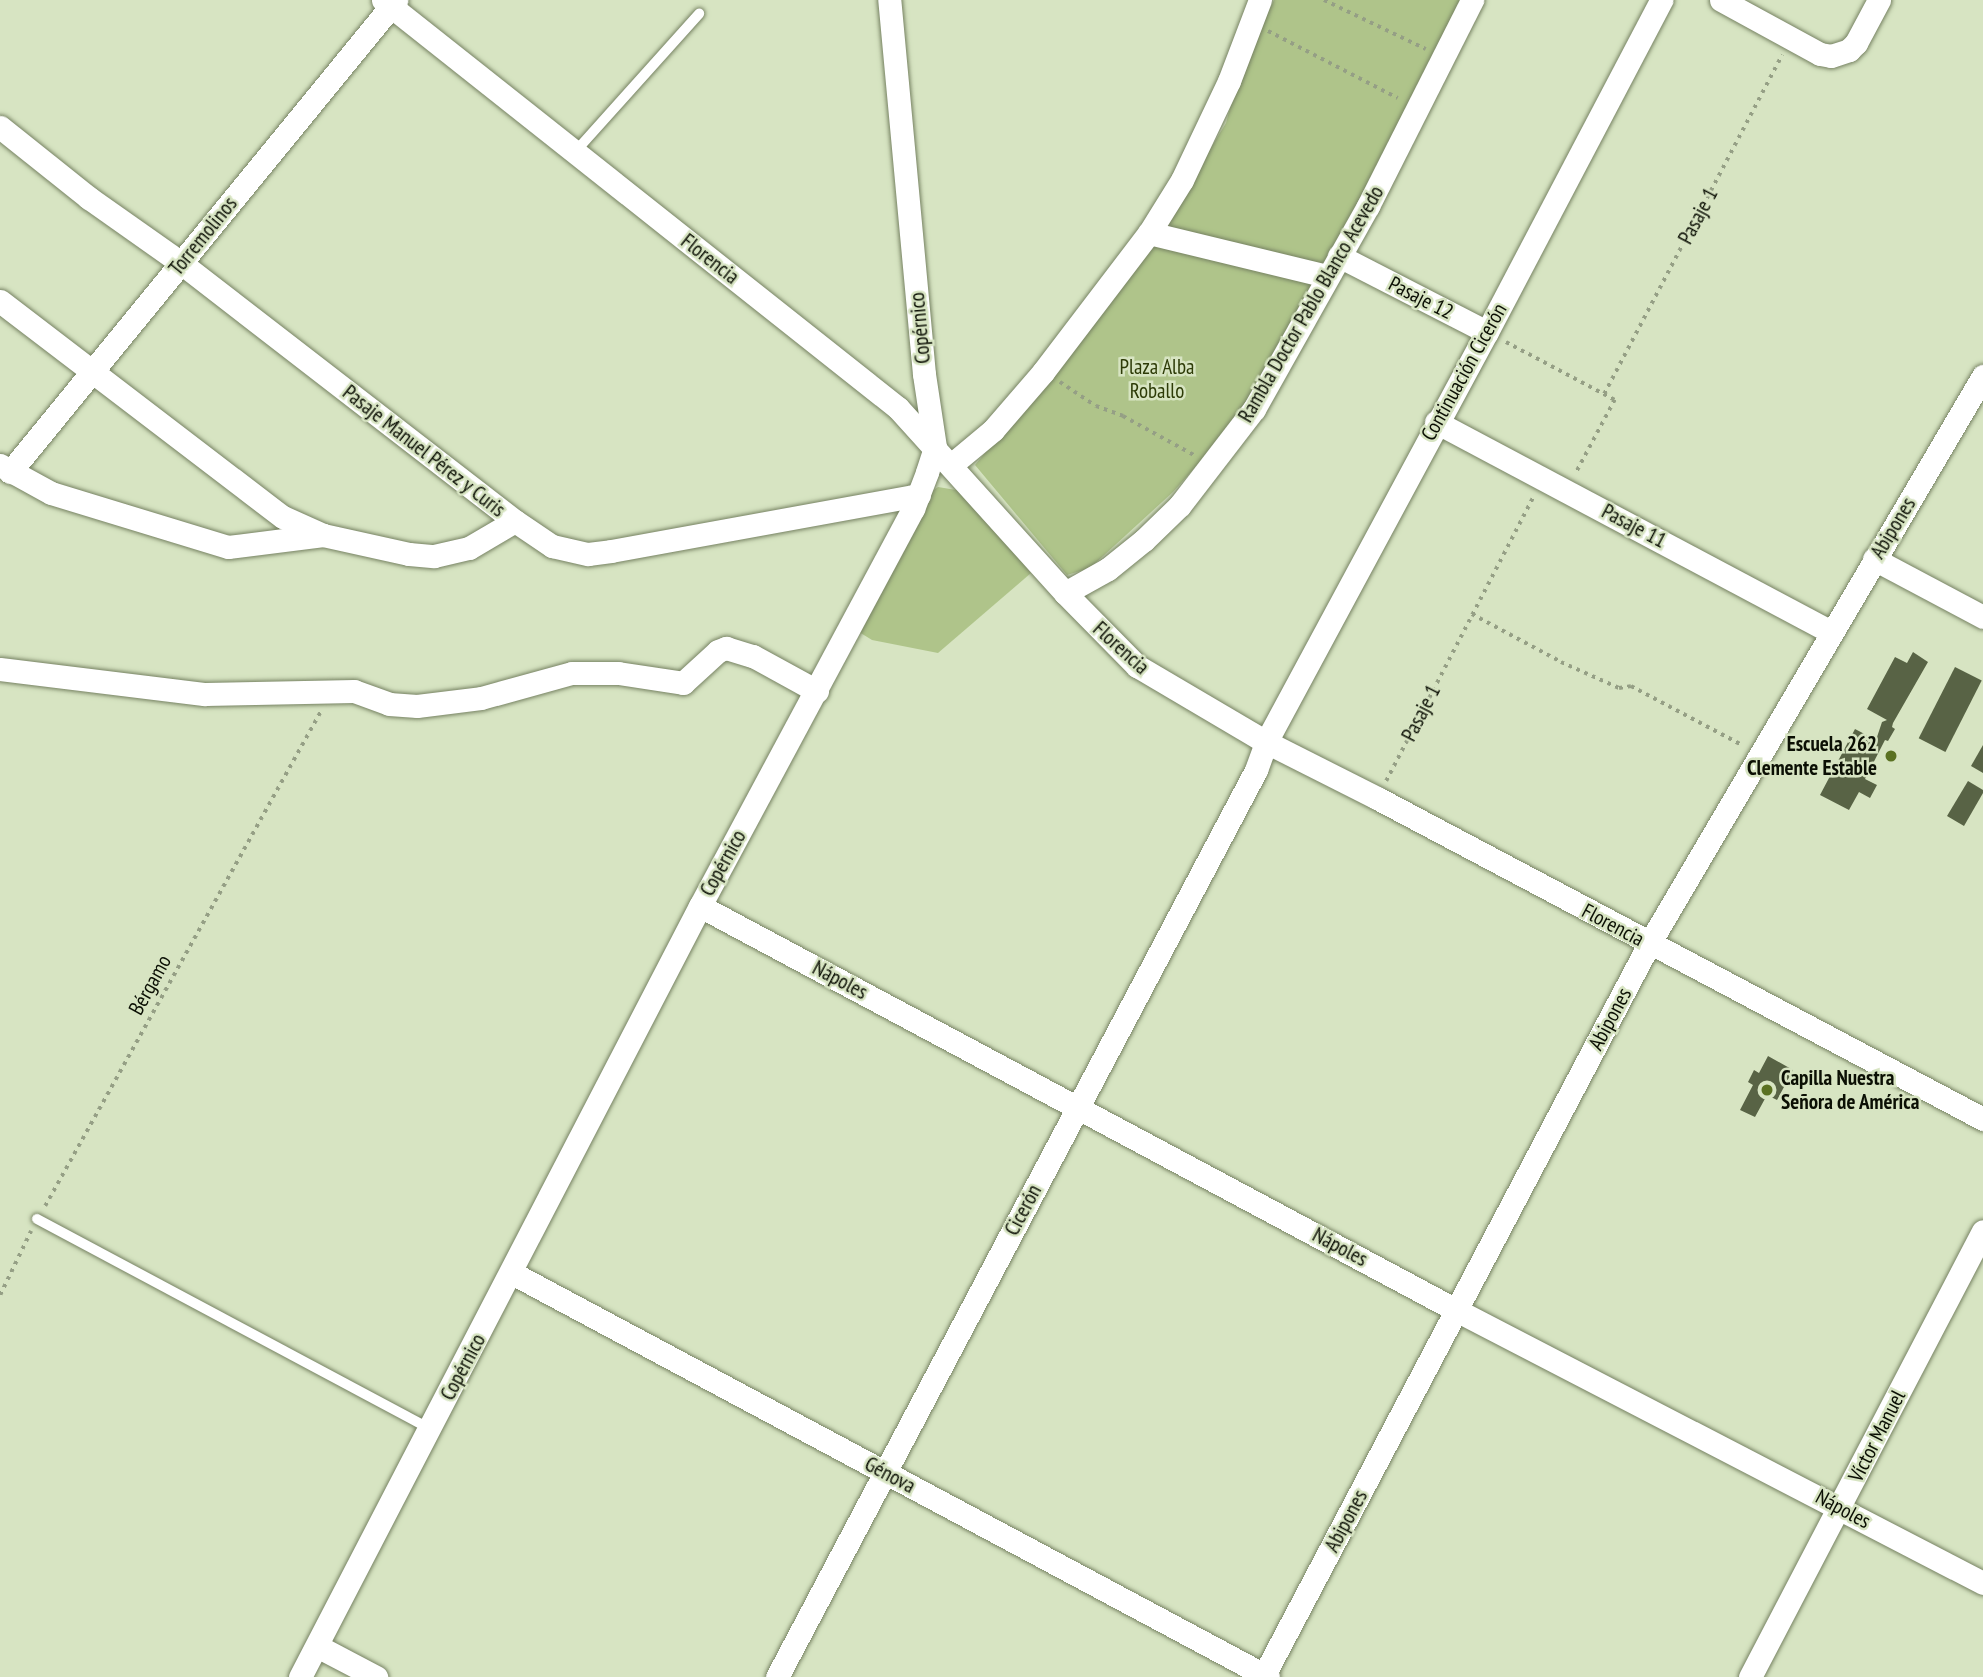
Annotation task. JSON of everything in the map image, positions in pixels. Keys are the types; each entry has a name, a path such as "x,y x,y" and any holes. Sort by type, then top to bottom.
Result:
{"street":[{"name":"Copérnico","path":"300,1677 512,1273 700,906 817,691 919,495 935,447 924,374 889,0"},
{"path":"951,465 993,430 1043,372 1149,233 1187,168 1229,82 1260,0"},
{"name":"Rambla Doctor Pablo Blanco Acevedo","path":"1065,593 1125,556 1180,505 1213,465 1278,370 1445,59 1472,0"},
{"name":"Continuación Cicerón","path":"1266,743 1436,422 1487,332 1661,0"},
{"path":"1721,0 1820,54 1839,55 1856,43 1879,0"},
{"name":"Florencia","path":"390,2 898,408 1065,593 1137,666 1266,743 1377,798 1983,1119"},
{"name":"Torremolinos","path":"5,468 92,370 181,263 390,2"},
{"name":"Pasaje Manuel Pérez y Curis","path":"0,127 89,198 181,263 515,521 552,546 588,554 919,495"},
{"path":"1149,233 1327,276"},
{"name":"Pasaje 12","path":"1339,256 1487,332"},
{"path":"0,301 283,517 323,535 409,554 434,556 469,548 515,521"},
{"name":"Abipones","path":"1265,1676 1649,944 1983,376"},
{"name":"Pasaje 11","path":"1436,422 1831,632"},
{"path":"5,468 51,493 228,547 323,535"},
{"path":"1874,559 1983,617"},
{"path":"0,669 205,694 364,692 389,704 416,706 494,695 572,673 618,673 683,683 718,651 726,648 753,656 817,691"},
{"name":"Cicerón","path":"777,1677 883,1471 1256,770 1266,743"},
{"name":"Nápoles","path":"700,906 1079,1106 1458,1311 1983,1583"},
{"name":"Víctor Manuel","path":"1749,1677 1983,1231"},
{"name":"Génova","path":"512,1273 1265,1676"},
{"path":"317,1646 376,1677"}],"lane":[{"path":"575,152 699,14"},
{"path":"37,1219 430,1430"}],"path":[{"path":"1324,0 1445,59"},
{"path":"1251,22 1419,108"},
{"name":"Pasaje 1","path":"1604,394 1791,38"},
{"path":"1487,332 1615,400 1566,490"},
{"path":"1043,372 1096,406 1122,416 1213,465"},
{"name":"Pasaje 1","path":"1377,798 1543,478"},
{"path":"1472,614 1561,662 1619,688 1631,686 1759,754"},
{"name":"Bérgamo","path":"0,1295 37,1219 332,692"}],"green space":[{"name":"Plaza Alba Roballo","path":"1274,0 1460,0 1331,257 1264,378 1222,437 1173,492 1090,568 1067,575 975,465 1034,395 1174,209 1226,123 1240,71"},
{"path":"938,487 962,491 1031,573 938,653 872,640 859,632 924,497"}],"building":[{"path":"1913,652 1928,662 1893,723 1892,727 1895,729 1888,741 1885,740 1865,779 1877,785 1870,798 1859,792 1849,810 1820,795 1855,729 1876,740 1882,722 1887,720 1867,709 1895,657 1907,663"},
{"path":"1955,667 1982,681 1945,752 1919,738"},
{"path":"1983,745 1983,773 1971,766"},
{"path":"1968,781 1983,790 1983,793 1964,826 1947,816"},
{"name":"Capilla Nuestra Señora de América","path":"1768,1056 1793,1070 1777,1100 1767,1095 1755,1117 1740,1110 1753,1085 1748,1082 1754,1070 1759,1073"}],"place":[{"name":"Escuela 262 Clemente Estable","path":"1891,756"},
{"name":"Capilla Nuestra Señora de América","path":"1767,1090"}]}
